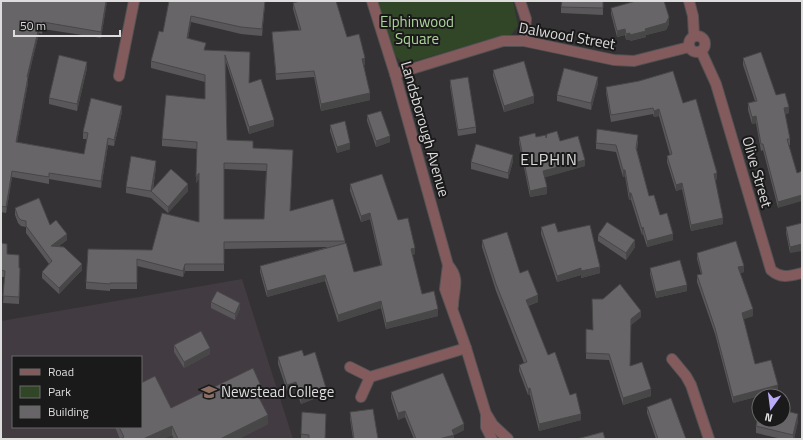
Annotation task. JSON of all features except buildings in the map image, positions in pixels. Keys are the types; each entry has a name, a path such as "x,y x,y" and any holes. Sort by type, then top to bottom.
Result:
{"street":[{"path":"119,76 134,1"},
{"name":"Landsborough Avenue","path":"372,1 448,265 455,273 456,283 453,306 486,414 493,425 508,439"},
{"path":"520,1 526,19 524,41"},
{"path":"689,1 693,16 694,36"},
{"path":"694,36 700,36 704,40 704,47 701,51 694,52 689,47 688,41 694,36"},
{"name":"Dalwood Street","path":"394,74 503,41 524,41 614,60 634,61 689,47"},
{"name":"Olive Street","path":"701,51 716,84 771,270 782,276 802,273"},
{"path":"350,366 370,377 466,348"},
{"path":"672,359 691,385 709,439"},
{"path":"361,396 370,377"},
{"name":"Landsborough Avenue","path":"486,414 486,427 492,439"}],"shaded area":[{"name":"Newstead College","path":"242,279 293,439 1,439 1,321"}],"green space":[{"name":"Elphinwood Square","path":"378,1 513,1 518,26 511,35 497,37 408,63 402,62 395,56"}],"place":[{"name":"Newstead College","path":"209,392"}],"district":[{"name":"ELPHIN","path":"549,159"}]}
